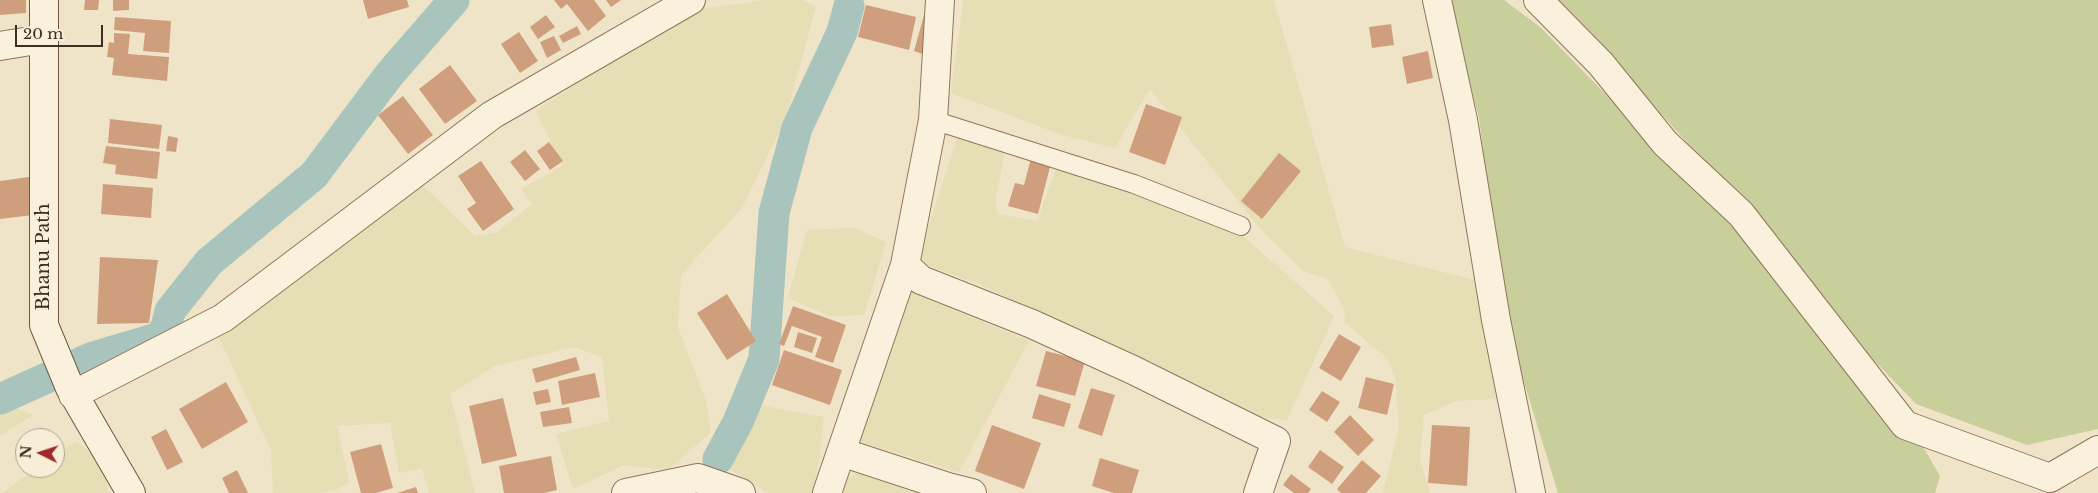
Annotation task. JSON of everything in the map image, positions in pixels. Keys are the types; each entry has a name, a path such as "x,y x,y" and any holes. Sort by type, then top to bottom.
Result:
{"street":[{"name":"Bhanu Path","path":"44,0 44,325 71,392 131,493"},
{"path":"71,392 223,318 492,115 691,0"},
{"path":"827,493 905,265 933,120 940,0"},
{"path":"1437,0 1463,120 1496,320 1531,493"},
{"path":"1538,0 1602,64 1665,143 1741,214 1904,425 2043,485 2098,450"},
{"path":"0,46 43,40"},
{"path":"905,265 921,280 1032,324 1276,440 1258,493"},
{"path":"841,452 956,491"},
{"path":"626,493 698,478 741,493"}],"lane":[{"path":"933,120 1134,184 1241,226"}],"shaded area":[{"path":"764,0 803,0 816,7 785,120 742,208 681,275 678,327 706,401 711,432 668,470 624,465 573,489 556,434 609,421 602,357 574,347 495,366 450,394 475,493 429,493 422,469 399,473 390,423 337,426 349,482 336,490 320,493 273,493 271,451 217,333 419,182 475,236 497,232 532,204 521,189 562,166 536,111 689,11"},
{"path":"963,0 1274,0 1345,247 1474,280 1496,399 1456,401 1424,415 1420,459 1430,493 1383,493 1399,427 1395,377 1388,359 1345,323 1344,310 1328,279 1303,271 1261,230 1150,89 1115,148 1062,135 951,93"},
{"path":"957,138 1005,150 995,203 999,214 1037,221 1056,169 1235,229 1334,316 1287,420 1259,417 979,284 917,262"},
{"path":"854,228 886,242 864,315 830,316 788,298 807,230"},
{"path":"906,290 1029,341 959,472 854,440"},
{"path":"753,404 824,417 815,493 768,493 728,468"},
{"path":"7,405 33,415 0,436 0,408"},
{"path":"76,441 101,462 109,493 2,493 23,478 65,478 65,449"},
{"path":"864,470 928,493 834,493 835,485"}],"green space":[{"path":"1450,0 1504,0 1540,27 1715,206 1899,405 1940,476 1935,493 1558,493 1512,343 1495,248 1479,118"},
{"path":"1558,0 2098,0 2098,429 2027,445 1916,404 1870,356 1787,253"}],"building":[{"path":"0,0 26,0 26,13 0,15"},
{"path":"85,0 99,0 98,10 84,10"},
{"path":"113,0 129,0 129,10 113,11"},
{"path":"363,0 407,0 409,7 368,19"},
{"path":"554,0 594,0 606,16 588,31 567,4 561,9"},
{"path":"606,0 621,0 611,7"},
{"path":"866,5 916,17 909,50 858,37"},
{"path":"546,15 555,27 538,39 530,27"},
{"path":"924,15 936,18 925,55 914,51"},
{"path":"115,17 171,21 169,53 143,51 145,33 114,30"},
{"path":"1391,24 1394,45 1372,48 1369,27"},
{"path":"577,26 581,34 563,43 559,36"},
{"path":"519,32 538,61 520,73 501,44"},
{"path":"114,33 130,34 128,54 169,57 167,81 112,75 114,58 107,57 109,42 114,43"},
{"path":"554,36 561,50 547,58 540,42"},
{"path":"1428,51 1433,78 1407,84 1402,57"},
{"path":"450,65 477,101 445,124 419,89"},
{"path":"403,96 433,135 408,154 378,115"},
{"path":"1146,104 1182,117 1165,165 1129,152"},
{"path":"110,119 162,125 159,149 108,143"},
{"path":"168,136 178,138 176,152 166,151"},
{"path":"549,142 563,161 550,170 537,151"},
{"path":"106,146 160,152 157,179 115,174 116,165 103,163"},
{"path":"525,150 540,169 525,181 510,162"},
{"path":"1279,153 1301,171 1262,219 1241,201"},
{"path":"1031,158 1051,163 1038,214 1008,206 1015,183 1024,185"},
{"path":"481,161 514,209 483,231 467,209 476,203 458,176"},
{"path":"29,177 33,215 0,219 0,181"},
{"path":"103,184 153,188 151,218 101,214"},
{"path":"100,257 158,260 149,323 97,324"},
{"path":"727,294 756,341 727,360 697,313"},
{"path":"793,306 846,325 833,363 815,357 822,337 792,326 784,346 779,344"},
{"path":"798,332 817,338 812,353 794,347"},
{"path":"1339,334 1361,347 1341,381 1319,368"},
{"path":"784,350 842,370 830,405 772,385"},
{"path":"1046,351 1085,361 1075,396 1036,386"},
{"path":"576,357 580,370 536,383 532,369"},
{"path":"595,373 600,397 562,405 558,381"},
{"path":"1366,377 1394,384 1387,415 1358,408"},
{"path":"226,382 248,422 202,449 179,409"},
{"path":"1091,388 1115,395 1102,436 1078,428"},
{"path":"548,389 551,402 536,405 533,392"},
{"path":"1322,391 1340,402 1327,422 1309,410"},
{"path":"1039,394 1071,404 1064,427 1032,418"},
{"path":"503,398 517,456 482,464 469,406"},
{"path":"569,407 572,423 543,427 540,412"},
{"path":"1350,415 1374,440 1358,456 1334,432"},
{"path":"992,425 1041,443 1024,489 975,471"},
{"path":"1432,425 1470,427 1467,486 1428,483"},
{"path":"166,429 183,462 167,470 151,437"},
{"path":"381,444 393,488 376,493 361,493 350,452"},
{"path":"1320,450 1344,467 1332,484 1308,467"},
{"path":"551,456 557,490 544,493 504,493 499,466"},
{"path":"1100,458 1139,470 1132,493 1114,493 1092,486"},
{"path":"1362,460 1381,476 1366,493 1341,493 1337,489"},
{"path":"237,470 248,493 229,493 222,478"},
{"path":"1291,474 1311,489 1308,493 1294,493 1283,485"},
{"path":"416,487 418,493 397,493"}],"waterway":[{"path":"0,399 93,357 160,337 166,327 170,311 209,262 314,175 389,75 454,0"},
{"path":"718,459 738,422 764,359 774,213 797,128 842,32 849,6"}]}
